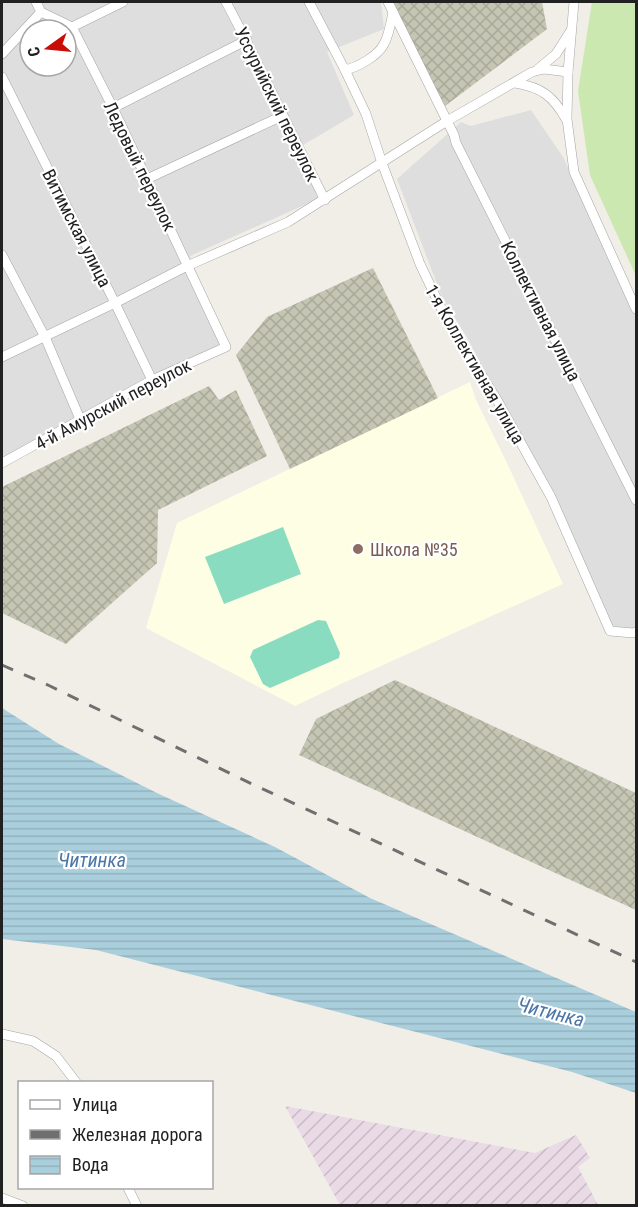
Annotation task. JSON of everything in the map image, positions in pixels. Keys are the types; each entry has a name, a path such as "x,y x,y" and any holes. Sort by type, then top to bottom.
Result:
{"street":[{"path":"36,2 41,12 53,18"},
{"path":"78,24 123,2"},
{"name":"Уссурийский переулок","path":"2,357 188,266 288,222 325,200 225,2"},
{"name":"1-я Коллективная улица","path":"309,2 366,114 420,264 443,312 497,400 551,497 610,631 636,632"},
{"name":"Коллективная улица","path":"388,2 456,143 636,500"},
{"path":"574,2 568,72 567,119 574,172 636,309"},
{"path":"2,54 41,12"},
{"path":"345,70 355,68 383,45 393,12"},
{"path":"325,200 447,122 545,64 556,54 573,27"},
{"name":"Ледовый переулок","path":"78,39 226,347"},
{"path":"113,108 246,40"},
{"path":"532,72 544,69 568,72"},
{"name":"Витимская улица","path":"2,77 152,380"},
{"path":"514,82 546,93 567,119"},
{"path":"147,179 282,116"},
{"path":"2,255 45,337 80,419"},
{"name":"4-й Амурский переулок","path":"2,463 152,380 226,347"},
{"path":"2,1034 33,1041 56,1056 74,1081"},
{"path":"129,1189 138,1206"},
{"path":"2,1198 23,1206"}],"shaded area":[{"path":"2,2 381,2 384,29 327,52 354,115 298,148 318,199 190,256 226,347 152,380 2,463"},
{"path":"391,2 542,2 547,29 445,106"},
{"path":"531,110 563,157 636,311 636,632 610,631 552,497 497,399 468,339 442,297 397,179 461,122 471,126"},
{"path":"373,268 438,398 290,469 236,355 267,317"},
{"name":"Школа №35","path":"470,382 476,400 563,584 295,706 146,628 177,523"},
{"path":"209,386 219,400 236,390 267,456 158,510 157,563 66,644 2,613 2,487"},
{"path":"395,680 636,793 636,910 299,755 316,719"},
{"path":"285,1106 535,1153 576,1135 590,1158 578,1167 598,1205 340,1205"}],"green space":[{"path":"592,2 636,2 636,276 590,175 578,91"},
{"path":"283,527 301,574 224,604 205,557"},
{"path":"318,620 326,621 340,653 339,658 270,688 263,684 250,657 253,650"}],"water":[{"name":"Читинка","path":"2,708 59,744 159,794 275,847 370,898 636,1012 636,1093 572,1072 96,950 2,939"}],"railway":[{"path":"2,665 636,962"}],"place":[{"name":"Школа №35","path":"358,549"}]}
